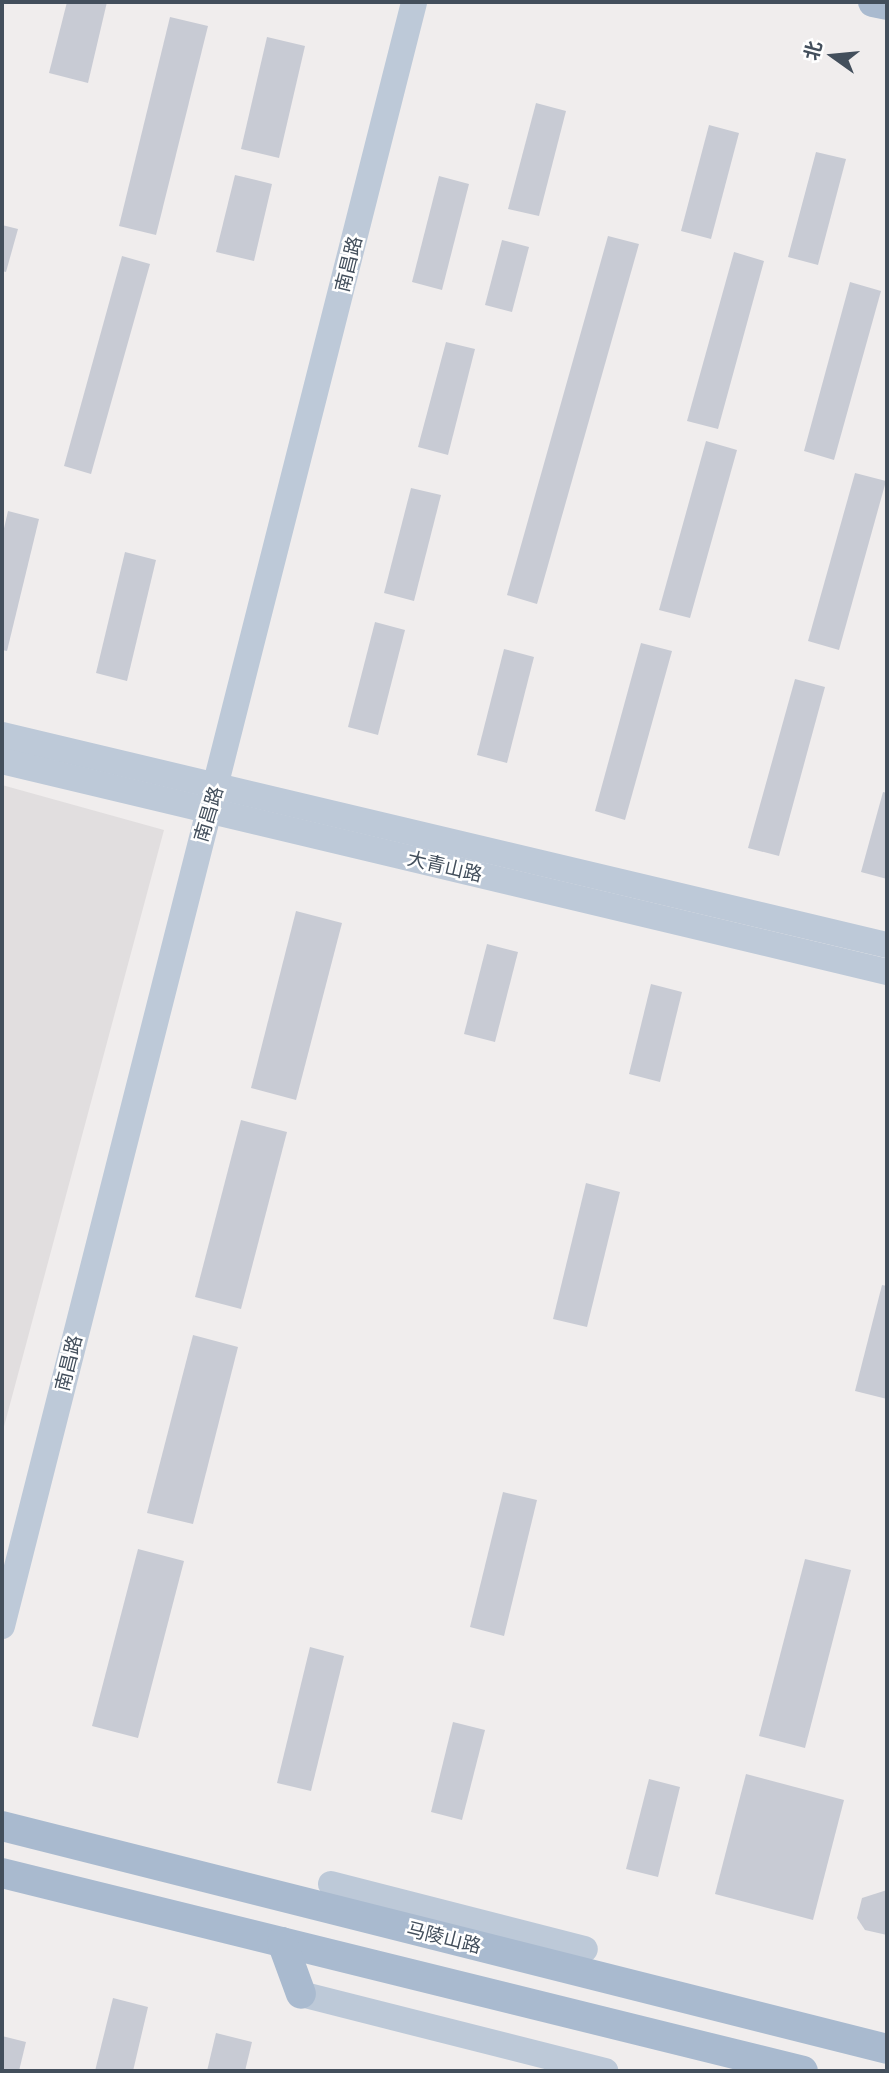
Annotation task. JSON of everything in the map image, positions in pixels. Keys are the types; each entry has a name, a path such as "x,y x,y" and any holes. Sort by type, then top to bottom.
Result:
{"main road":[{"path":"873,2 887,5"},
{"name":"马陵山路","path":"2,1826 887,2049"},
{"path":"2,1873 803,2071"},
{"path":"298,1901 331,1884"},
{"path":"282,1942 301,1994"},
{"path":"585,1949 603,1977"},
{"path":"716,2071 744,2057"}],"street":[{"name":"南昌路","path":"2,1626 414,2"},
{"name":"大青山路","path":"2,734 212,798 887,972"},
{"name":"大青山路","path":"2,761 212,798 887,945"},
{"path":"331,1884 585,1949"},
{"path":"301,1994 605,2071"}],"shaded area":[{"path":"2,785 164,830 2,1434"}],"building":[{"path":"67,2 107,2 88,83 49,73"},
{"path":"170,17 208,26 156,235 119,226"},
{"path":"267,37 305,46 279,158 241,149"},
{"path":"536,103 566,111 539,216 508,209"},
{"path":"709,125 739,133 711,239 681,231"},
{"path":"816,152 846,159 818,265 788,257"},
{"path":"235,175 272,184 254,261 216,252"},
{"path":"439,176 469,184 442,290 412,282"},
{"path":"2,225 18,229 6,272 2,271"},
{"path":"608,236 639,244 537,604 507,595"},
{"path":"502,240 529,247 512,312 485,305"},
{"path":"734,252 764,261 718,429 687,421"},
{"path":"122,256 150,264 91,474 64,466"},
{"path":"850,282 881,291 834,460 804,451"},
{"path":"446,342 475,349 448,455 418,447"},
{"path":"706,441 737,450 690,618 659,610"},
{"path":"855,473 886,481 839,650 808,641"},
{"path":"411,488 441,495 414,601 384,593"},
{"path":"8,511 39,519 7,651 2,650 2,537"},
{"path":"125,552 156,560 127,681 96,673"},
{"path":"375,622 405,630 378,735 348,727"},
{"path":"641,643 672,651 625,820 595,811"},
{"path":"504,649 534,657 507,763 477,755"},
{"path":"795,679 825,687 779,856 748,848"},
{"path":"883,792 887,793 887,879 861,872"},
{"path":"296,911 342,923 296,1100 251,1088"},
{"path":"487,944 518,952 495,1042 464,1034"},
{"path":"651,984 682,992 660,1082 629,1074"},
{"path":"241,1120 287,1132 241,1309 195,1297"},
{"path":"586,1183 620,1192 587,1327 553,1319"},
{"path":"882,1285 887,1286 887,1399 855,1391"},
{"path":"193,1335 238,1347 193,1524 147,1513"},
{"path":"503,1492 537,1500 504,1636 470,1627"},
{"path":"138,1549 184,1561 138,1738 92,1726"},
{"path":"805,1559 851,1570 805,1748 759,1736"},
{"path":"310,1647 344,1656 311,1791 277,1783"},
{"path":"453,1722 485,1730 462,1820 431,1812"},
{"path":"746,1774 844,1800 813,1920 715,1894"},
{"path":"649,1779 680,1787 658,1877 626,1869"},
{"path":"887,1890 887,1935 865,1930 857,1918 862,1898"},
{"path":"113,1998 148,2007 133,2071 95,2071"},
{"path":"216,2033 252,2042 245,2071 207,2071"},
{"path":"2,2036 26,2042 19,2071 2,2071"}]}
